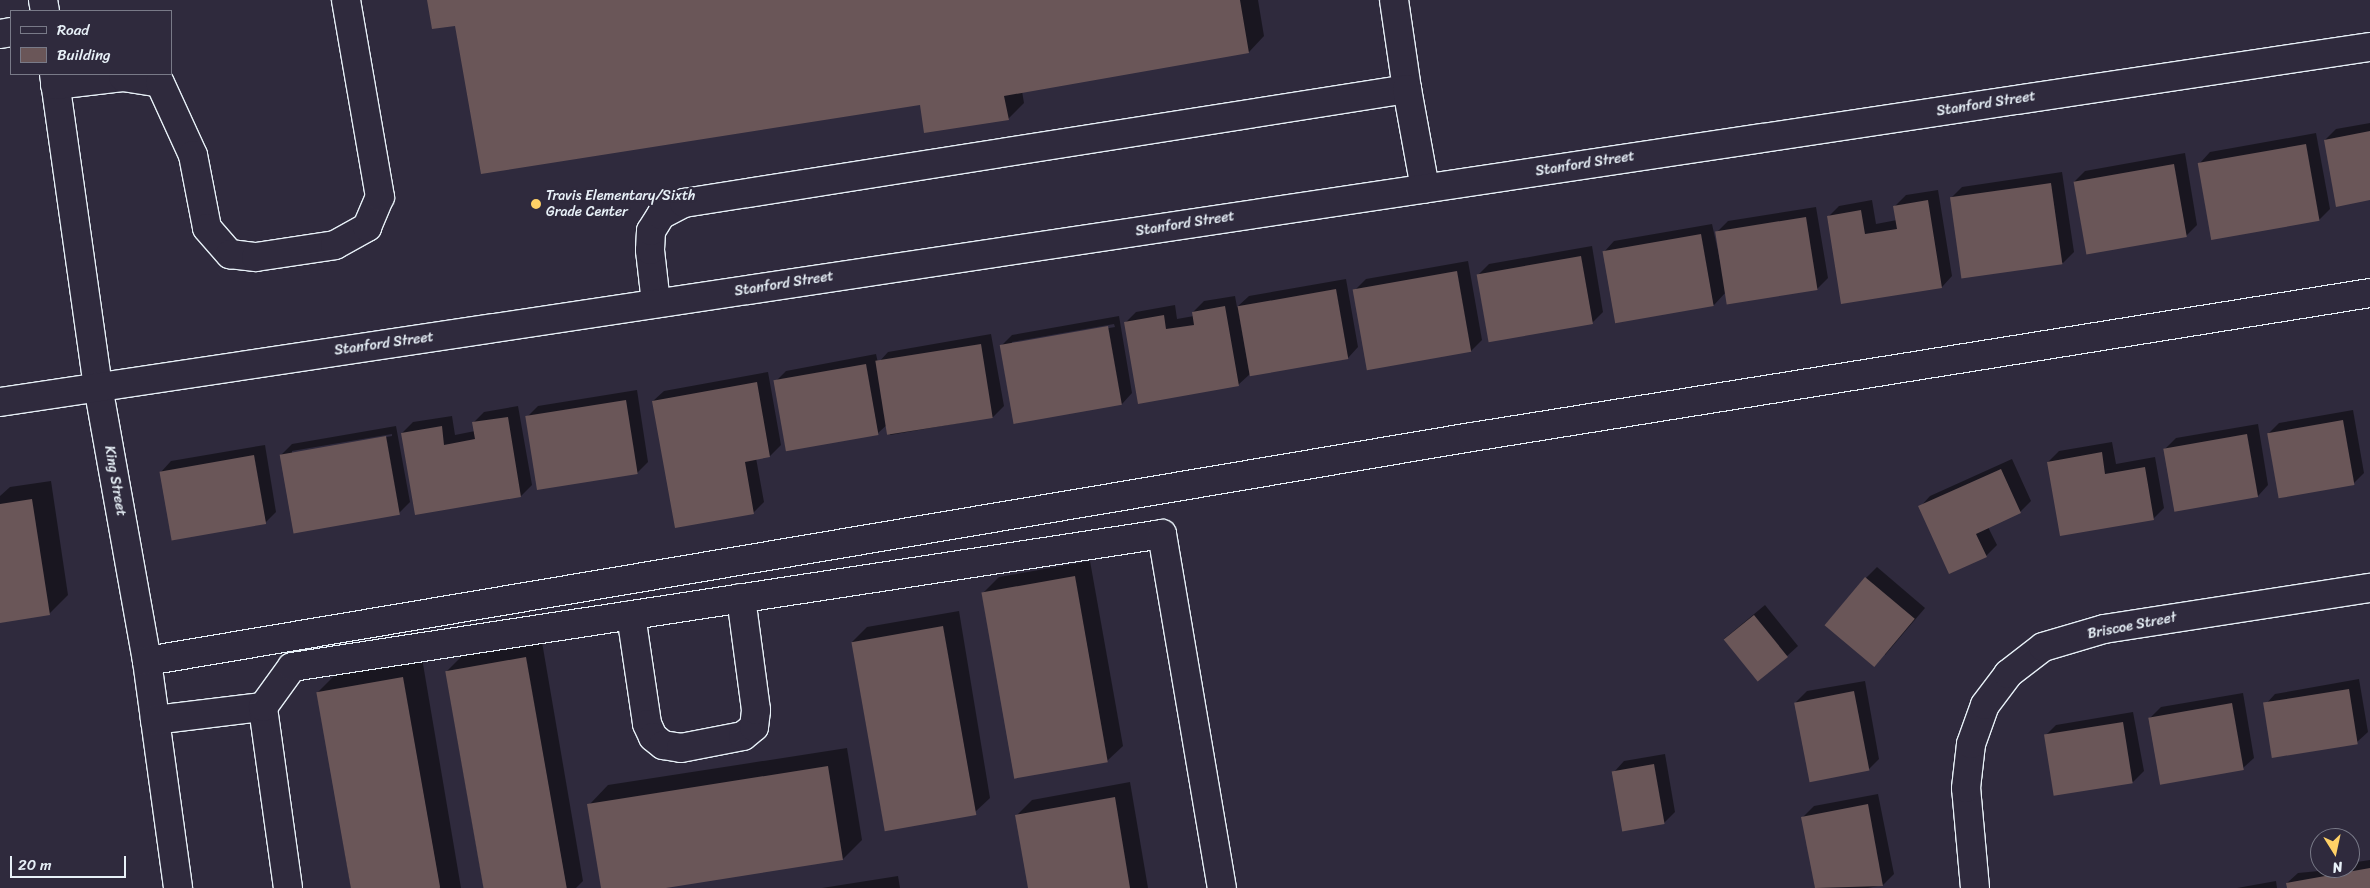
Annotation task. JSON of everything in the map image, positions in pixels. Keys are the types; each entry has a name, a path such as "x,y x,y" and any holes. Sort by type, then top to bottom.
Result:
{"street":[{"path":"54,79 123,77 160,83 193,155 207,228 230,254 256,257 335,245 367,227 380,197 346,0"},
{"path":"1394,0 1406,88 1425,188"},
{"name":"Stanford Street","path":"0,402 2370,46"},
{"name":"King Street","path":"54,79 98,386 147,661 178,888"},
{"path":"656,303 650,250 652,231 661,215 684,203 1406,88"},
{"path":"147,661 1472,437 2370,293"},
{"path":"288,888 263,707 292,667 1162,534 1222,888"},
{"name":"Briscoe Street","path":"1975,888 1966,788 1971,744 1985,706 2008,674 2044,646 2104,628 2370,588"},
{"path":"631,615 647,724 653,737 663,745 681,748 743,736 754,727 756,710 741,598"},
{"path":"156,720 263,707"}],"building":[{"path":"427,0 1240,0 1249,53 1004,96 1009,120 924,133 920,105 481,174 455,26 432,29"},
{"path":"2370,131 2370,200 2336,207 2324,140"},
{"path":"2306,144 2320,221 2211,240 2198,163"},
{"path":"2174,164 2187,237 2086,255 2074,182"},
{"path":"2051,183 2062,264 1961,278 1950,197"},
{"path":"1928,200 1942,288 1841,304 1827,216 1861,210 1865,234 1897,229 1893,206"},
{"path":"1806,217 1818,290 1727,304 1715,231"},
{"path":"1701,234 1714,306 1615,323 1603,251"},
{"path":"1581,256 1593,324 1489,342 1477,274"},
{"path":"1457,271 1471,352 1367,370 1353,289"},
{"path":"1336,289 1348,359 1250,376 1238,306"},
{"path":"1225,306 1239,386 1138,404 1124,322 1164,315 1166,329 1194,325 1192,312"},
{"path":"1108,326 1122,405 1014,424 1000,345"},
{"path":"981,344 993,418 887,435 875,361"},
{"path":"866,364 879,435 786,451 773,380"},
{"path":"757,382 770,457 745,462 754,514 675,528 652,401"},
{"path":"626,400 638,474 537,490 525,416"},
{"path":"508,417 521,497 415,515 401,433 442,426 444,445 475,439 472,422"},
{"path":"2343,420 2354,485 2279,498 2267,433"},
{"path":"2247,434 2258,497 2174,512 2163,449"},
{"path":"386,436 400,515 294,534 280,455"},
{"path":"2102,452 2105,474 2145,467 2154,520 2060,536 2047,462"},
{"path":"254,455 266,524 172,541 159,472"},
{"path":"2001,469 2021,513 1976,534 1987,557 1949,574 1918,506"},
{"path":"32,499 50,615 0,623 0,504"},
{"path":"1075,576 1108,762 1014,779 981,592"},
{"path":"1865,577 1915,619 1874,667 1825,625"},
{"path":"1754,615 1788,657 1758,682 1724,640"},
{"path":"943,626 976,815 885,831 851,642"},
{"path":"526,657 567,888 483,888 445,671"},
{"path":"403,677 440,888 351,888 316,692"},
{"path":"2349,689 2358,744 2272,758 2263,703"},
{"path":"1854,691 1869,771 1810,782 1794,703"},
{"path":"2232,703 2244,770 2160,785 2148,718"},
{"path":"2123,722 2133,783 2054,796 2044,735"},
{"path":"1654,764 1665,824 1622,832 1612,771"},
{"path":"828,766 843,860 666,888 601,888 587,804"},
{"path":"1115,797 1130,888 1028,888 1015,815"},
{"path":"1868,804 1883,886 1815,888 1801,817"},
{"path":"2370,868 2370,888 2287,888 2286,883 2314,878 2360,878 2360,870"}],"place":[{"name":"Travis Elementary/Sixth Grade Center","path":"536,204"}]}
